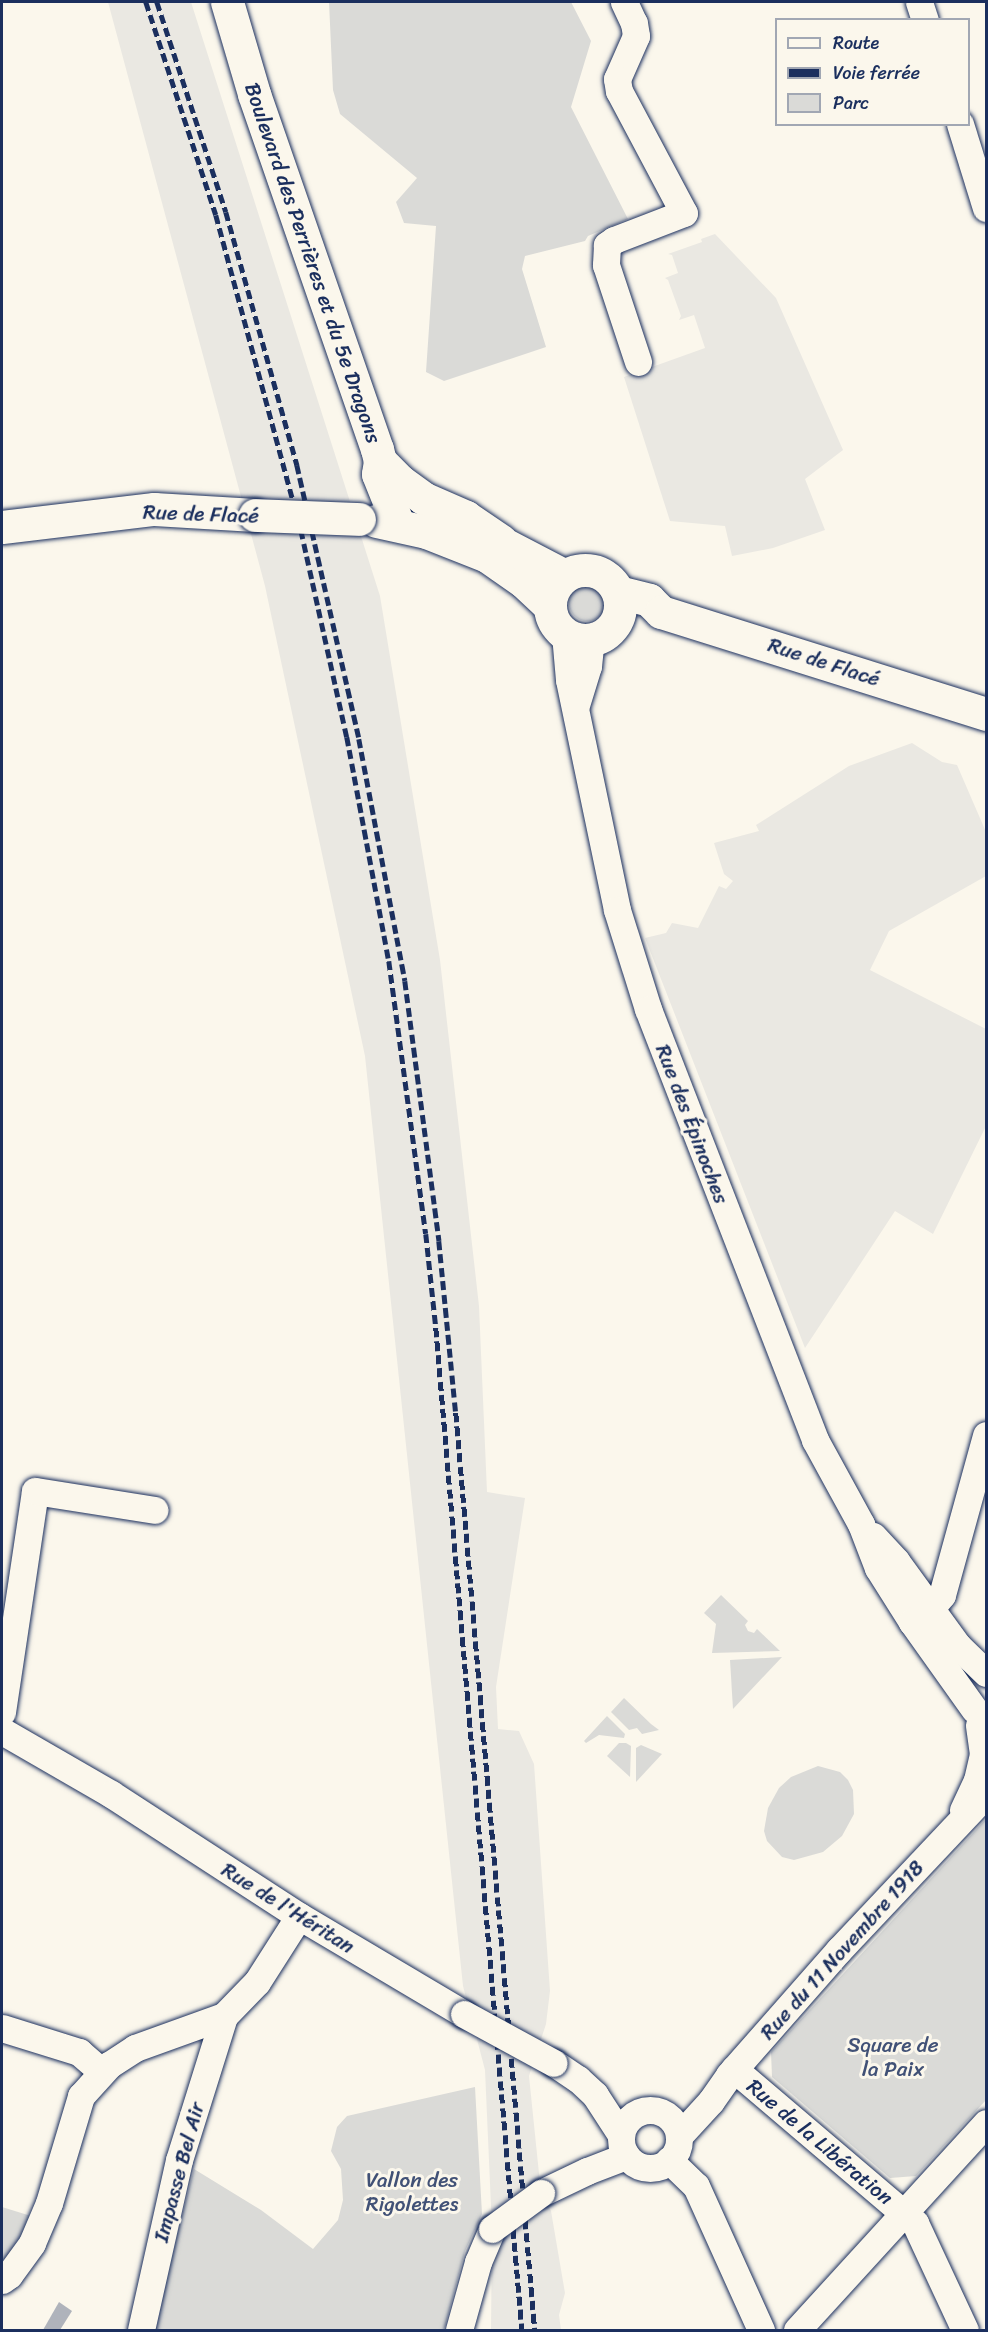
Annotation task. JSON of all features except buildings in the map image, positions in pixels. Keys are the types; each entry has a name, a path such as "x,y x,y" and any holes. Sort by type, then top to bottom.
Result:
{"main road":[{"name":"Boulevard des Perrières et du 5e Dragons","path":"227,2 254,94 380,461 379,519"},
{"name":"Rue de Flacé","path":"380,461 400,481 423,498 466,518 501,542 565,576 585,570 596,571 613,583 618,592 649,600 661,612 987,714"},
{"name":"Rue de Flacé","path":"2,527 154,509 450,523 501,542"},
{"name":"Rue de Flacé","path":"379,519 487,556 580,626"},
{"path":"565,576 552,594 580,626"},
{"path":"580,626 620,609 618,592"},
{"path":"580,626 644,619 661,612"}],"street":[{"path":"624,2 634,23 636,36 617,79 619,91 684,213 614,240 607,245 606,265 638,362"},
{"path":"919,2 925,18"},
{"path":"961,126 987,208"},
{"name":"Rue des Épinoches","path":"580,626 566,664 576,706 584,762 618,917 648,1009 815,1440 861,1524 878,1568 921,1615 987,1673"},
{"path":"921,1615 942,1594 987,1435"},
{"path":"2,1712 35,1491 155,1510"},
{"name":"Rue des Épinoches","path":"921,1615 980,1722"},
{"path":"980,1722 977,1690 987,1678"},
{"name":"Rue du 11 Novembre 1918","path":"956,1825 977,1780 983,1754 980,1722"},
{"name":"Rue de l'Héritan","path":"2,1731 111,1794 299,1916 464,2014 554,2063 578,2079 595,2095 624,2145"},
{"name":"Rue du 11 Novembre 1918","path":"624,2145 628,2120 664,2131 711,2101 731,2072 839,1950 987,1794"},
{"path":"2,2280 9,2275 32,2243 49,2203 81,2096 102,2072 135,2048 224,2016 256,1982 299,1916"},
{"name":"Impasse Bel Air","path":"141,2331 178,2160 224,2016"},
{"path":"2,2028 79,2052 102,2072"},
{"name":"Rue de la Libération","path":"731,2072 915,2223 965,2331"},
{"name":"Rue de l'Héritan","path":"578,2079 600,2084 664,2131 696,2186 761,2331"},
{"path":"797,2331 987,2123"},
{"path":"459,2331 478,2262 492,2229 542,2193 587,2171 624,2145 642,2167 661,2166 664,2131"}],"shaded area":[{"path":"108,2 191,2 380,596 440,960 479,1306 487,1492 525,1498 496,1687 498,1729 519,1731 534,1764 550,1991 546,2024 529,2076 541,2193 551,2211 565,2293 559,2315 561,2330 491,2330 492,2229 485,2070 463,1986 365,1056 265,586"},
{"path":"715,234 776,298 843,450 805,479 825,530 773,548 732,556 725,526 670,521 624,377 705,348 694,315 679,320 681,316 668,280 665,278 678,273 672,255 668,254 702,242 701,239"},
{"path":"912,743 942,762 957,765 986,832 986,876 889,931 870,970 986,1029 986,1126 933,1234 895,1211 805,1348 645,938 666,933 672,923 698,928 719,886 726,889 733,881 724,874 714,843 759,831 756,825 849,766"},
{"path":"59,2302 72,2311 60,2330 43,2330"}],"green space":[{"path":"329,2 571,2 591,41 571,107 628,219 588,236 585,241 525,256 522,269 546,347 444,381 426,372 436,226 404,223 396,202 417,178 340,114 333,90"},
{"path":"587,585 600,590 605,603 600,616 587,621 574,616 569,603 574,590"},
{"path":"721,1595 748,1621 745,1625 748,1631 754,1633 757,1629 780,1651 712,1653 716,1624 704,1613"},
{"path":"782,1657 733,1709 730,1660"},
{"path":"624,1698 659,1730 642,1734 637,1728 629,1730 611,1712"},
{"path":"607,1716 625,1734 624,1738 599,1735 586,1743 584,1741"},
{"path":"619,1743 631,1746 630,1777 607,1756"},
{"path":"641,1745 662,1754 636,1782 636,1748"},
{"path":"818,1766 840,1772 848,1780 853,1790 854,1814 842,1836 823,1852 794,1860 782,1857 767,1841 764,1831 768,1808 779,1788 791,1777"},
{"name":"Square de la Paix","path":"986,1819 986,2100 916,2176 890,2178 772,2077 771,2052"},
{"name":"Vallon des Rigolettes","path":"475,2087 482,2214 465,2251 444,2330 153,2330 194,2169 261,2210 313,2249 338,2220 343,2200 341,2169 331,2151 337,2127 347,2116"},
{"path":"2,2207 31,2216 12,2252 2,2261"}],"railway":[{"path":"146,2 216,215 301,530 347,737 389,961 426,1234 436,1328 522,2330"},
{"path":"157,2 226,212 297,465 359,739 405,981 439,1241 456,1413 535,2330"}]}
